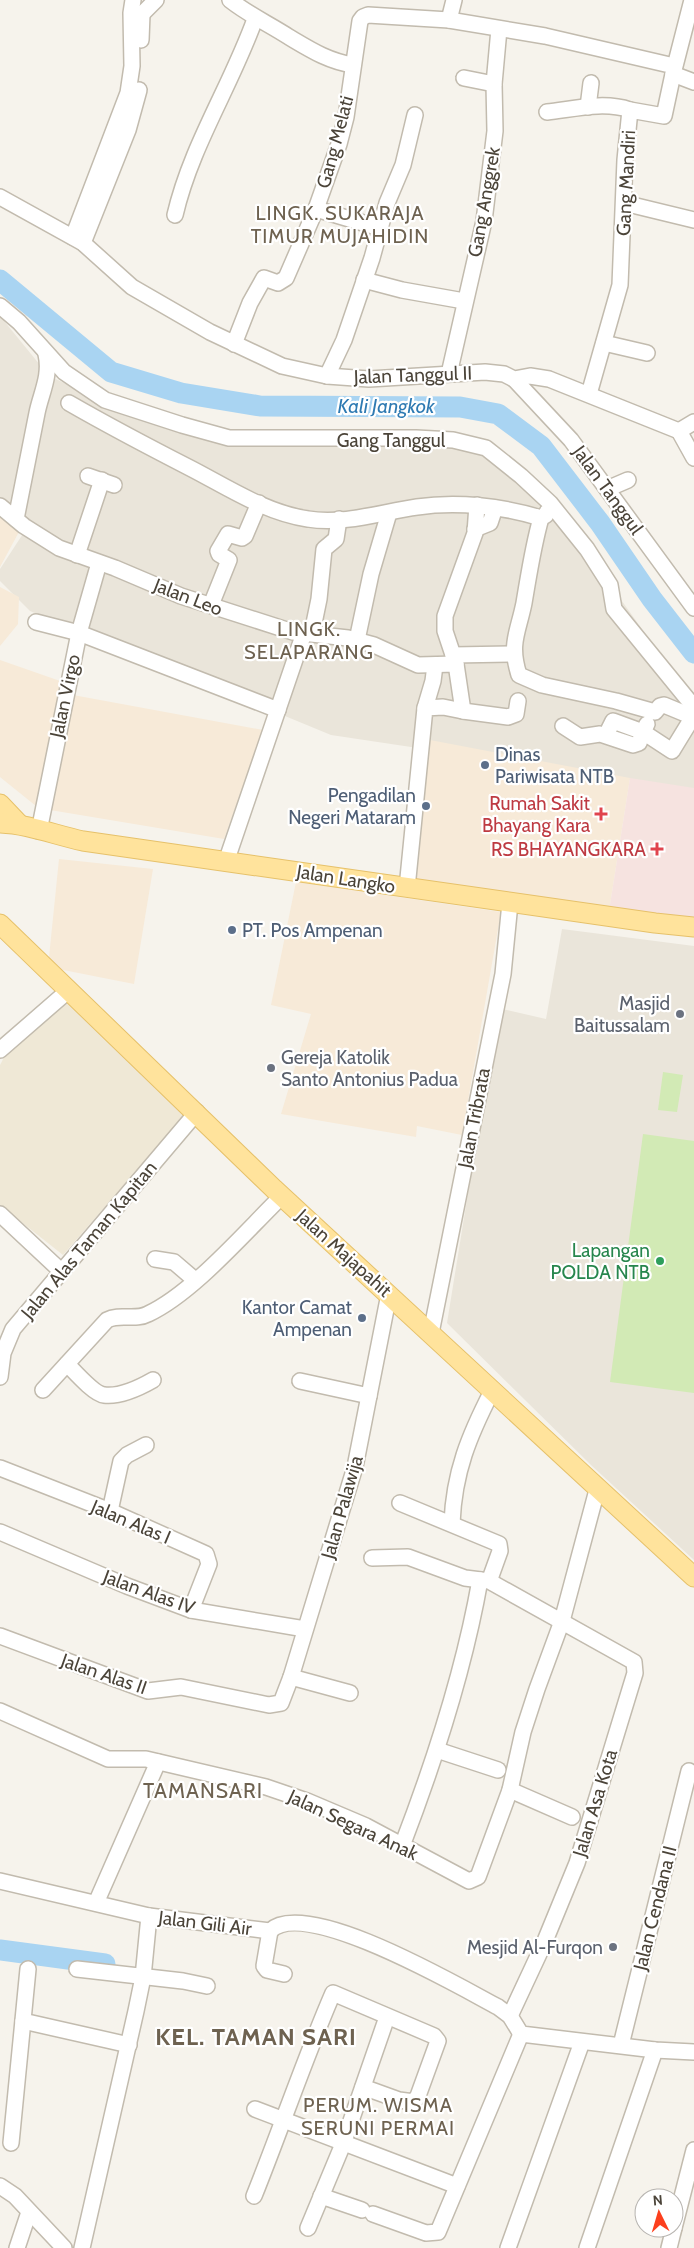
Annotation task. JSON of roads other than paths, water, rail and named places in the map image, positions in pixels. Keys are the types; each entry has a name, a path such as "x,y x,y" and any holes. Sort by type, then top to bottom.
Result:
{"main road":[{"path":"0,804 20,824"},
{"name":"Jalan Langko","path":"0,824 20,824 38,831 83,841 510,903 694,926"},
{"name":"Jalan Majapahit","path":"0,924 282,1196 431,1333 597,1490 694,1577"}],"street":[{"path":"78,240 130,104 136,11 156,0"},
{"path":"230,0 255,19 288,36 314,53 336,62 353,65"},
{"path":"454,0 450,20 545,36 673,70 694,82"},
{"path":"673,70 692,0"},
{"name":"Gang Melati","path":"234,344 250,303 264,278 278,283 286,278 316,209 346,117 360,22 363,17 450,20"},
{"path":"175,215 188,169 236,66 255,19"},
{"name":"Gang Anggrek","path":"449,374 464,301 484,221 495,131 494,84 499,29"},
{"name":"Gang Mandiri","path":"589,394 620,285 630,110 664,116 673,70"},
{"path":"464,78 494,84"},
{"path":"588,107 591,83"},
{"path":"547,112 615,106 630,110"},
{"path":"327,376 344,340 391,195 403,165 415,115"},
{"name":"Jalan Tanggul II","path":"0,197 78,240 132,287 234,344 282,366 327,376 369,379 485,372 504,374 514,379 530,376 549,378 679,430"},
{"path":"624,203 694,220"},
{"path":"316,209 380,228"},
{"path":"364,280 402,290 464,301"},
{"name":"Gang Tanggul","path":"0,306 19,322 64,372 105,400 229,438 416,438 453,440 486,448 521,476 545,510 587,549 610,585 614,609 694,713"},
{"path":"606,338 647,353"},
{"path":"16,519 36,414 48,369 46,354"},
{"name":"Jalan Tanggul","path":"514,379 571,440 692,601"},
{"path":"69,404 122,434 259,503 308,519 339,519 388,513 419,506 477,505 495,508 545,510 534,542 524,604 516,628 514,654 519,675 522,678 542,685 616,701 655,712"},
{"path":"694,422 679,430 694,458"},
{"path":"77,555 101,480"},
{"path":"607,489 628,480"},
{"path":"211,605 229,560 219,554 218,551 228,534 242,538 245,536 259,503"},
{"path":"463,711 455,659 445,631 445,616 476,529 477,505"},
{"name":"Jalan Leo","path":"0,506 48,542 77,555 173,593 272,627 357,640 390,652 408,662 435,665 455,659 514,654"},
{"path":"476,529 490,523 495,508"},
{"path":"357,640 371,574 388,513"},
{"path":"226,862 278,710 308,633 319,599 324,549 336,539 339,519"},
{"name":"Jalan Virgo","path":"38,831 79,633 99,563"},
{"path":"36,622 79,633 278,710"},
{"path":"406,888 425,708 433,681 435,665"},
{"path":"425,708 443,707 508,717 516,714 518,701"},
{"path":"563,726 580,737 606,735 613,721 643,732 671,751 675,749 694,713 664,705 660,706 643,732"},
{"name":"Jalan Tribrata","path":"431,1333 503,974 510,903"},
{"path":"0,1050 69,990"},
{"name":"Jalan Alas Taman Kapitan","path":"0,1377 3,1353 13,1329 197,1112"},
{"path":"43,1390 107,1320 119,1316 140,1317 148,1314 195,1280 282,1196"},
{"path":"0,1214 62,1272"},
{"path":"155,1259 174,1262 195,1280"},
{"name":"Jalan Palawija","path":"269,1705 281,1703 291,1677 355,1467 389,1294"},
{"path":"67,1364 97,1392 103,1395 135,1390 153,1380"},
{"path":"300,1381 369,1396"},
{"path":"452,1523 453,1498 464,1454 471,1433 492,1391"},
{"path":"110,1511 121,1462 127,1455 146,1445"},
{"name":"Jalan Alas I","path":"0,1468 110,1511 209,1557 209,1564 191,1610"},
{"path":"572,1817 510,1790 522,1732 562,1621 597,1490"},
{"path":"400,1503 452,1523 501,1547 486,1579 437,1750 402,1846"},
{"name":"Jalan Alas IV","path":"0,1532 127,1586 191,1610 305,1629"},
{"name":"Jalan Asa Kota","path":"372,1558 408,1557 456,1575 486,1579 634,1662 636,1672 576,1863 545,1941 510,2016"},
{"name":"Jalan Alas II","path":"0,1636 148,1691 181,1687 269,1705"},
{"path":"291,1677 350,1693"},
{"name":"Jalan Segara Anak","path":"0,1711 108,1759 139,1758 158,1762 266,1787 306,1801 366,1826 469,1881 474,1881 478,1877 510,1790"},
{"path":"437,1750 498,1770"},
{"path":"96,1903 158,1762"},
{"name":"Jalan Cendana II","path":"621,2045 689,1771"},
{"name":"Jalan Gili Air","path":"0,1882 149,1916 270,1931 276,1924 288,1923 333,1929 382,1946 498,2006 510,2016"},
{"path":"82,2248 143,1977 149,1916"},
{"path":"270,1931 264,1966 267,1970 284,1974"},
{"path":"11,2143 28,1969"},
{"path":"77,1969 207,1986"},
{"path":"254,2196 284,2121 306,2055 332,1993 438,2039 438,2045 414,2102 400,2100 363,2087"},
{"path":"510,2016 521,2034"},
{"path":"308,2228 343,2144 387,2017"},
{"path":"23,2021 129,2045"},
{"path":"521,2034 655,2050 694,2052"},
{"path":"321,2196 426,2233 436,2233 441,2228 521,2034"},
{"path":"508,2248 582,2042"},
{"path":"587,2248 655,2050"},
{"path":"255,2109 457,2186"},
{"path":"684,2189 694,2150"},
{"path":"0,2186 15,2196 64,2248"},
{"path":"17,2248 29,2212"}],"waterway":[{"name":"Kali Jangkok","path":"0,280 111,372 181,393 260,406 460,407 498,414 541,446 600,523 652,599 694,653"},
{"path":"0,1950 105,1964"}],"place":[{"name":"Dinas Pariwisata NTB","path":"485,765"},
{"name":"Pengadilan Negeri Mataram","path":"426,806"},
{"name":"Rumah Sakit Bhayang Kara","path":"601,814"},
{"name":"RS BHAYANGKARA","path":"657,849"},
{"name":"PT. Pos Ampenan","path":"232,930"},
{"name":"Masjid Baitussalam","path":"680,1014"},
{"name":"Gereja Katolik Santo Antonius Padua","path":"271,1068"},
{"name":"Lapangan POLDA NTB","path":"660,1261"},
{"name":"Kantor Camat Ampenan","path":"362,1318"},
{"name":"Mesjid Al-Furqon","path":"613,1947"}],"district":[{"name":"LINGK. SUKARAJA TIMUR MUJAHIDIN","path":"340,224"},
{"name":"LINGK. SELAPARANG","path":"309,640"},
{"name":"TAMANSARI","path":"203,1790"},
{"name":"KEL. TAMAN SARI","path":"256,2036"},
{"name":"PERUM. WISMA SERUNI PERMAI","path":"378,2116"}]}
